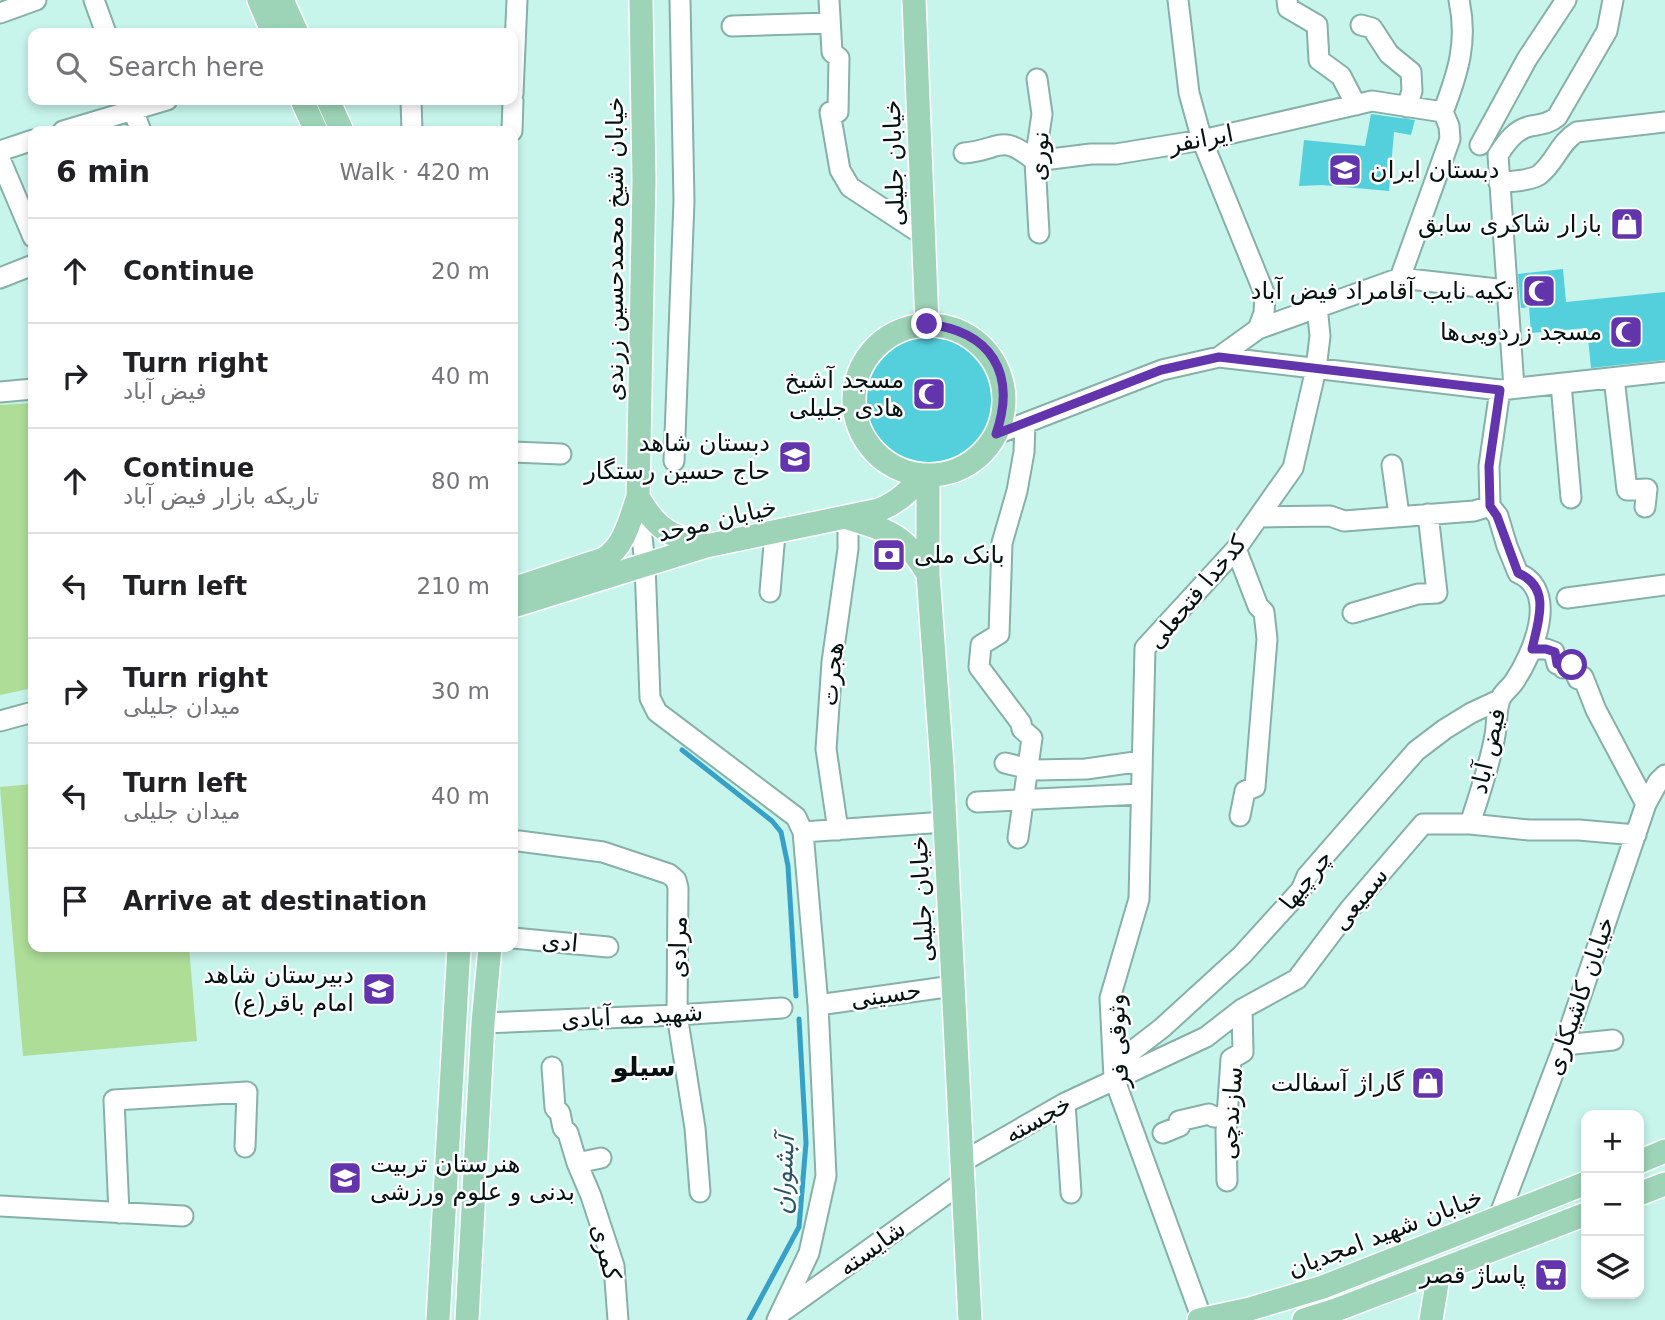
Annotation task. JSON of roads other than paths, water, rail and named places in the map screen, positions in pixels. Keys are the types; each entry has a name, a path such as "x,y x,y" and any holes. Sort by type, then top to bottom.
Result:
{"main road":[{"path":"259,0 271,28"},
{"path":"282,0 295,28"},
{"name":"خیابان شیخ محمدحسین زرندی","path":"518,587 614,554 638,497 644,180 641,0"},
{"name":"خیابان جلیلی","path":"914,0 927,324"},
{"path":"304,105 314,126"},
{"path":"330,105 340,126"},
{"path":"927,324 949,327 970,335 986,350 999,369 1004,391 1004,413 996,434 984,452 966,466 946,474 926,475 896,468 877,456 863,438 855,417 853,395 858,373 869,354 885,338 905,328 927,324"},
{"name":"خیابان جلیلی","path":"926,475 928,574 970,1320"},
{"name":"خیابان موحد","path":"518,604 706,547 848,518 893,505 926,475"},
{"path":"638,497 660,528 676,538 706,547"},
{"path":"848,518 885,531 908,545 928,574"},
{"path":"439,1320 459,952"},
{"path":"467,1320 483,1023 490,952"},
{"path":"1644,1160 1665,1151"},
{"path":"1644,1192 1665,1184"},
{"name":"خیابان شهید امجدیان","path":"1200,1320 1250,1309 1323,1287 1581,1185"},
{"path":"1304,1320 1581,1216"},
{"path":"1431,1320 1438,1271"}],"street":[{"path":"0,13 36,0"},
{"path":"94,0 104,28"},
{"path":"515,28 517,0"},
{"path":"674,461 684,201 680,0"},
{"path":"829,0 832,51 839,58 838,112 830,112 840,170 850,187 923,235"},
{"path":"1178,0 1189,93 1202,140 1265,295 1264,313 1258,329"},
{"path":"1287,0 1288,8 1317,25 1319,60 1341,76 1356,105"},
{"path":"1400,278 1451,139 1443,112 1461,60 1463,26 1459,0"},
{"path":"1480,145 1527,60 1566,0"},
{"path":"1259,516 1330,516 1344,521 1482,509 1507,389 1508,320 1498,155 1515,133 1528,126 1544,125 1557,117 1607,31 1613,0"},
{"path":"732,26 830,23"},
{"path":"1361,24 1372,28 1389,54 1411,72 1412,91 1407,107"},
{"name":"نوری","path":"1037,79 1042,114 1035,161 1039,233"},
{"name":"ایرانفر","path":"1035,161 1116,153 1202,140 1372,101 1443,112"},
{"path":"77,126 131,105 139,126"},
{"path":"411,105 412,126"},
{"path":"512,126 513,105"},
{"path":"1499,183 1537,177 1565,139 1577,132 1665,122"},
{"path":"1451,139 1480,145 1498,155"},
{"path":"0,150 28,142"},
{"path":"964,153 977,152 1000,144 1021,148 1035,161"},
{"path":"0,159 28,225"},
{"path":"0,278 28,266"},
{"path":"1219,357 1258,329 1400,278 1506,290"},
{"name":"کدخدا فتحعلی","path":"1141,794 1145,648 1236,549 1293,468 1316,369 1320,336 1317,306"},
{"path":"996,434 1161,370 1219,357 1507,389 1665,372"},
{"path":"1614,378 1627,490 1647,489 1645,507"},
{"path":"1561,384 1571,498"},
{"path":"0,392 28,389"},
{"path":"1018,838 1032,738 971,668 981,645 999,634 1002,543 1024,452 1025,423"},
{"path":"518,452 561,454"},
{"path":"1392,465 1399,515"},
{"path":"638,497 645,564 650,698 657,712 796,817 803,832 818,1005 826,1176 809,1252 778,1317"},
{"name":"فیض آباد","path":"1470,824 1495,737 1499,700 1514,682 1532,649 1541,607 1537,589 1528,577 1518,573 1497,516 1482,509"},
{"path":"1353,613 1418,594 1437,593 1428,514"},
{"name":"هجرت","path":"838,830 826,750 832,662 848,549 848,518"},
{"path":"770,592 775,533"},
{"path":"1236,549 1258,606 1264,612 1267,639 1255,787 1245,791 1240,816"},
{"path":"1567,598 1665,585"},
{"path":"1532,649 1555,652 1557,664 1562,663 1563,667 1572,665 1578,679 1583,677 1596,710 1646,804"},
{"name":"چرچیها","path":"1114,1072 1242,955 1301,890 1307,876 1416,751 1454,723 1499,700"},
{"path":"0,721 28,713"},
{"path":"1005,763 1034,770 1086,769 1142,761"},
{"name":"خیابان کاشیکاری","path":"1498,1219 1564,1045 1646,804 1665,775"},
{"path":"977,802 1141,794"},
{"name":"وثوقی فر","path":"1141,794 1139,899 1111,998 1114,1072 1200,1320"},
{"path":"803,832 944,822"},
{"name":"سمیعی","path":"1114,1072 1206,1037 1242,1009 1297,979 1349,910 1423,824 1470,824 1636,835"},
{"name":"مرادی","path":"519,841 603,852 669,874 676,880 677,1015"},
{"name":"ادی","path":"518,938 608,947"},
{"name":"حسینی","path":"818,1005 953,986"},
{"name":"شهید مه آبادی","path":"483,1023 782,1008"},
{"name":"سازندچی","path":"1227,1181 1227,1114 1231,1059 1243,1052 1242,1009"},
{"path":"677,1015 695,1128 700,1192"},
{"path":"1564,1045 1613,1040"},
{"name":"کمری","path":"552,1067 555,1108 560,1113 563,1128 568,1133 614,1266 618,1320"},
{"name":"خجسته","path":"963,1172 1114,1072"},
{"path":"119,1213 114,1100 247,1092 245,1147"},
{"path":"1065,1103 1071,1193"},
{"path":"1176,1131 1179,1121 1209,1114 1214,1117 1227,1114"},
{"path":"577,1163 601,1158"},
{"name":"شایسته","path":"778,1317 963,1172"},
{"path":"0,1206 183,1216"}],"waterway":[{"name":"آبشوران","path":"682,750 772,821 781,832 788,866 796,996"},
{"name":"آبشوران","path":"749,1320 799,1227 806,1143 799,1019"}],"place":[{"name":"دبستان ایران","path":"1345,170"},
{"name":"بازار شاکری سابق","path":"1627,224"},
{"name":"تکیه نایب آقامراد فیض آباد","path":"1539,291"},
{"name":"مسجد زردویی‌ها","path":"1626,332"},
{"name":"مسجد آشیخ هادی جلیلی","path":"929,394"},
{"name":"دبستان شاهد حاج حسین رستگار","path":"795,457"},
{"name":"بانک ملی","path":"889,555"},
{"name":"دبیرستان شاهد امام باقر(ع)","path":"379,989"},
{"name":"گاراژ آسفالت","path":"1428,1083"},
{"name":"هنرستان تربیت بدنی و علوم ورزشی","path":"345,1178"},
{"name":"پاساژ قصر","path":"1551,1275"}],"district":[{"name":"سیلو","path":"644,1067"}]}
